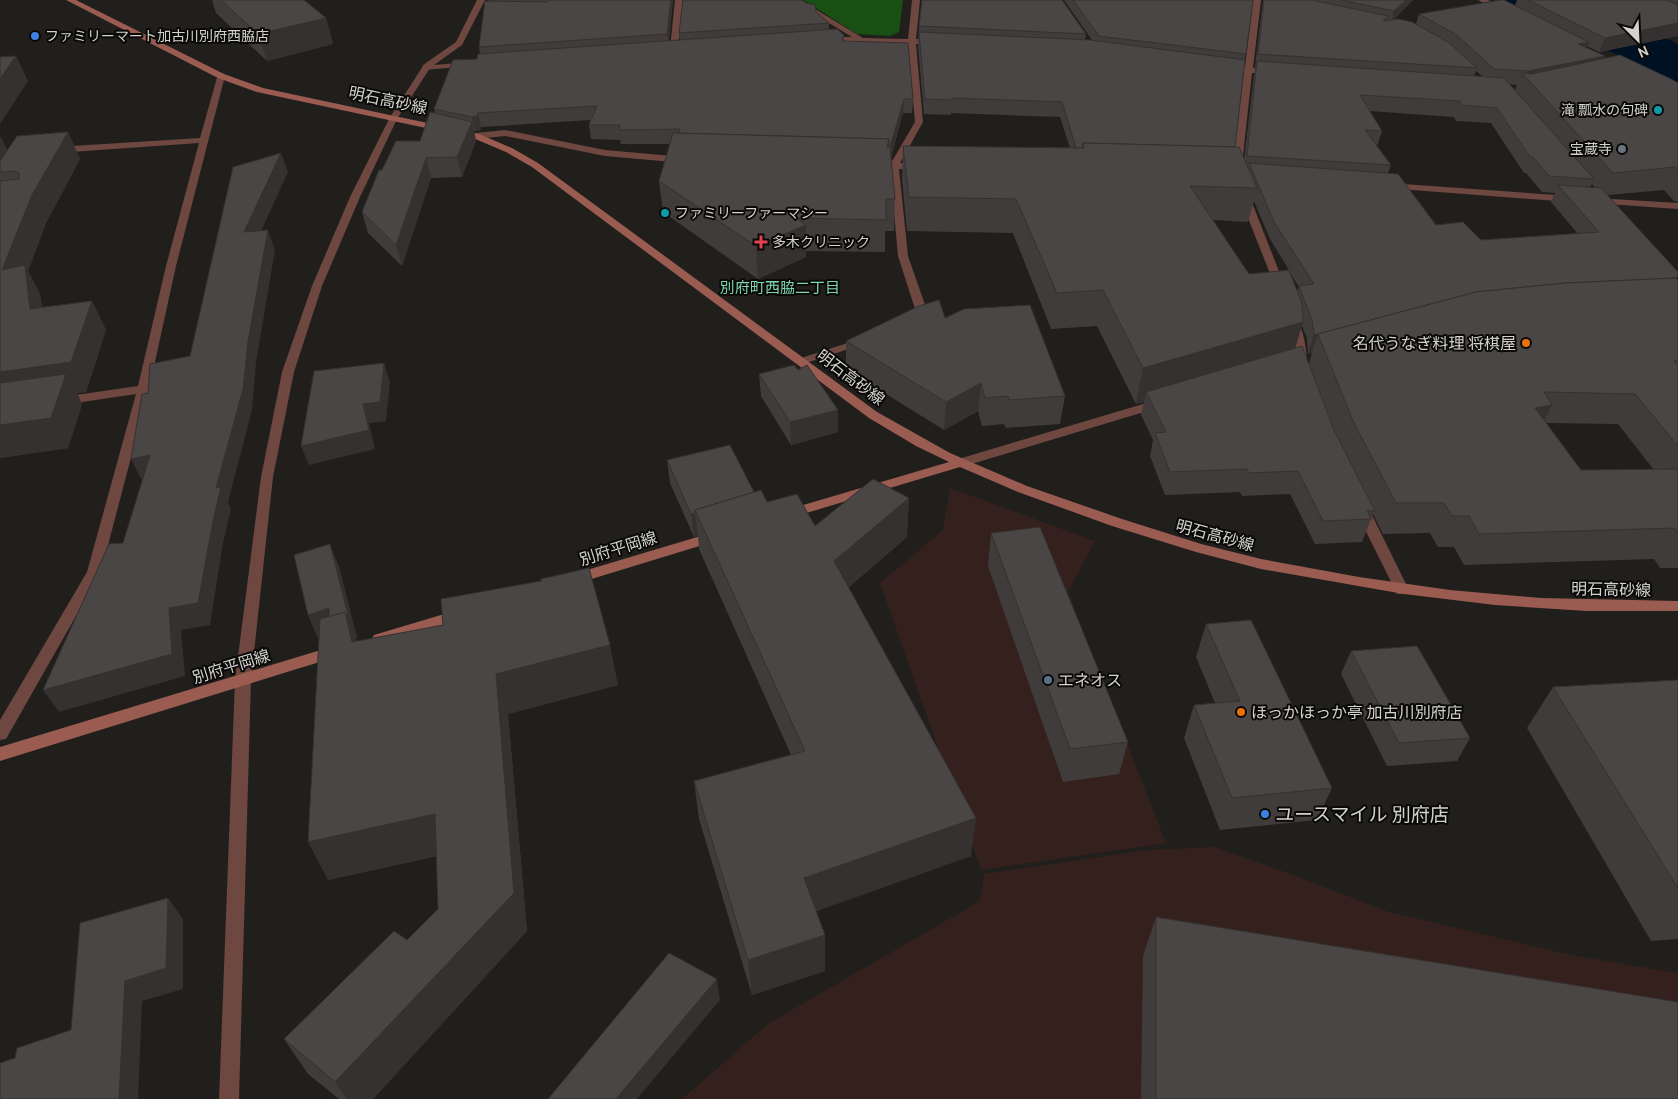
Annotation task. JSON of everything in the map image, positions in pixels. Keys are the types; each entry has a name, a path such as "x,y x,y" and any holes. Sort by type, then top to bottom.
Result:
{"main road":[{"name":"明石高砂線","path":"70,0 221,76 260,90 476,136 509,150 535,166 907,437 960,462 1042,496 1150,534 1244,560 1402,590 1502,600 1616,607 1678,606"},
{"path":"772,519 960,462"},
{"name":"別府平岡線","path":"555,585 725,534"},
{"path":"366,643 479,608"},
{"name":"別府平岡線","path":"0,754 347,648"}],"street":[{"path":"228,1099 243,680 267,477 288,372 317,286 355,197 393,119 426,68 459,43 481,0"},
{"path":"674,49 679,0"},
{"path":"795,0 860,39"},
{"path":"906,326 924,319 903,256 894,166 919,122 912,41 916,0"},
{"path":"1257,0 1247,71 1237,179 1283,296"},
{"path":"1482,0 1508,12"},
{"path":"476,9 485,10"},
{"path":"818,40 860,39 942,42"},
{"path":"664,50 683,48"},
{"path":"426,68 475,64"},
{"path":"1218,67 1277,73"},
{"path":"0,734 94,572 221,76"},
{"path":"476,136 505,133 605,154 693,160"},
{"path":"48,150 205,140"},
{"path":"865,165 933,167"},
{"path":"1374,185 1599,198 1678,206"},
{"path":"1599,198 1615,216"},
{"path":"1289,313 1299,340 1300,361 1307,379"},
{"path":"802,361 877,336"},
{"path":"48,403 142,389"},
{"path":"960,462 1168,400"},
{"path":"1355,495 1402,590"}],"shaded area":[{"name":"エネオス","path":"950,488 1095,541 1068,592 1166,843 981,870 880,583 943,530"},
{"path":"1214,847 1389,912 1571,955 1678,973 1678,1099 682,1099 769,1023 980,901 984,874 1147,850"}],"green space":[{"path":"803,0 903,0 899,32 890,36 857,34"}],"water":[{"path":"1500,0 1588,0 1678,44 1678,86 1574,33"}],"building":[{"path":"221,0 304,0 326,18 258,34"},
{"path":"551,0 671,0 667,34 479,47 485,1 547,2"},
{"path":"683,0 802,0 815,5 816,12 829,23 679,33"},
{"path":"922,0 1062,0 1086,34 919,26"},
{"path":"1073,0 1253,0 1246,54 1099,36"},
{"path":"1264,0 1312,0 1388,16 1383,21 1398,19 1412,22 1448,42 1477,68 1258,54"},
{"path":"1341,0 1406,0 1394,11"},
{"path":"1504,0 1589,42 1578,44 1605,56 1528,71 1494,69 1457,35 1419,14"},
{"path":"1528,0 1667,0 1678,5 1678,23 1605,38"},
{"path":"837,29 844,35 842,41 908,43 913,99 904,99 890,147 889,139 679,133 680,129 619,130 620,125 589,125 597,106 478,113 477,116 472,117 434,109 453,60 477,59 478,54"},
{"path":"919,32 1090,40 1245,60 1235,147 1083,143 1082,148 1076,148 1062,102 952,98 952,100 925,99"},
{"name":"宝蔵寺","path":"1620,55 1678,83 1678,171 1675,167 1613,173 1522,73 1532,74"},
{"path":"16,56 0,79 0,57"},
{"path":"1257,61 1504,78 1594,179 1549,176 1533,157 1530,157 1497,108 1461,105 1460,101 1360,95 1382,131 1365,130 1391,165 1247,156"},
{"path":"430,112 472,122 457,157 426,158 396,245 362,212 379,170 382,170 396,141 420,141"},
{"path":"68,132 32,195 2,270 25,265 30,309 92,301 71,362 0,372 0,181 19,179 19,173 15,171 0,172 0,161 17,136"},
{"path":"673,133 889,139 887,147 890,147 895,199 886,199 886,220 796,218 806,225 756,246 659,181"},
{"path":"1083,143 1239,147 1257,188 1190,186 1249,274 1289,270 1302,304 1303,322 1143,368 1103,290 1057,293 1016,199 909,197 903,146 1084,148"},
{"path":"281,153 244,232 268,230 248,342 243,389 216,488 221,487 198,603 169,608 172,654 43,690 109,544 123,543 150,455 131,459 142,394 148,393 150,364 190,356 233,167"},
{"path":"1249,163 1398,174 1436,225 1463,222 1481,240 1599,232 1558,185 1601,188 1678,272 1678,277 1566,283 1476,292 1314,335 1312,320 1299,286 1314,284 1274,222"},
{"path":"1676,278 1678,280 1678,361 1674,361 1678,366 1678,446 1635,394 1544,392 1552,405 1535,408 1581,470 1678,469 1678,533 1674,528 1479,534 1469,516 1452,516 1444,503 1396,503 1353,421 1318,334 1476,292 1566,283"},
{"path":"939,300 945,318 964,309 1030,305 1065,396 1009,400 1008,396 985,398 981,383 946,402 846,341 919,306"},
{"path":"1302,346 1334,430 1375,511 1367,511 1372,519 1323,521 1298,471 1249,473 1247,469 1170,472 1155,433 1166,432 1146,392"},
{"path":"384,363 380,402 363,404 369,430 301,446 314,371"},
{"path":"794,365 798,370 807,365 838,410 790,422 759,374"},
{"path":"66,374 51,418 0,425 0,383"},
{"path":"730,445 754,492 695,510 695,513 691,514 667,460"},
{"path":"873,479 909,498 834,561 976,818 804,878 825,935 748,960 694,781 805,751 695,510 761,490 767,502 797,494 815,526"},
{"path":"1040,527 1128,742 1070,749 991,533"},
{"path":"330,544 348,615 345,612 329,617 329,608 308,615 294,555"},
{"path":"589,568 610,645 496,674 514,893 335,1082 284,1039 394,931 407,940 438,909 435,814 308,842 320,619 345,612 352,642 443,625 441,599 541,581 541,579"},
{"path":"1251,620 1332,788 1232,798 1194,705 1240,701 1206,624"},
{"path":"1417,646 1470,738 1399,743 1351,651"},
{"path":"1678,680 1678,888 1553,687"},
{"path":"168,898 166,968 125,981 119,1099 0,1099 0,1063 15,1058 17,1048 71,1030 80,923"},
{"path":"1156,917 1678,1002 1678,1099 1156,1099"},
{"path":"669,953 717,979 616,1099 548,1099"}],"place":[{"name":"ファミリーマート加古川別府西脇店","path":"35,36"},
{"name":"滝 瓢水の句碑","path":"1658,110"},
{"name":"宝蔵寺","path":"1622,149"},
{"name":"ファミリーファーマシー","path":"665,213"},
{"name":"多木クリニック","path":"761,242"},
{"name":"名代うなぎ料理 将棋屋","path":"1526,343"},
{"name":"エネオス","path":"1048,680"},
{"name":"ほっかほっか亭 加古川別府店","path":"1241,712"},
{"name":"ユースマイル 別府店","path":"1265,814"}],"district":[{"name":"別府町西脇二丁目","path":"780,288"}]}
